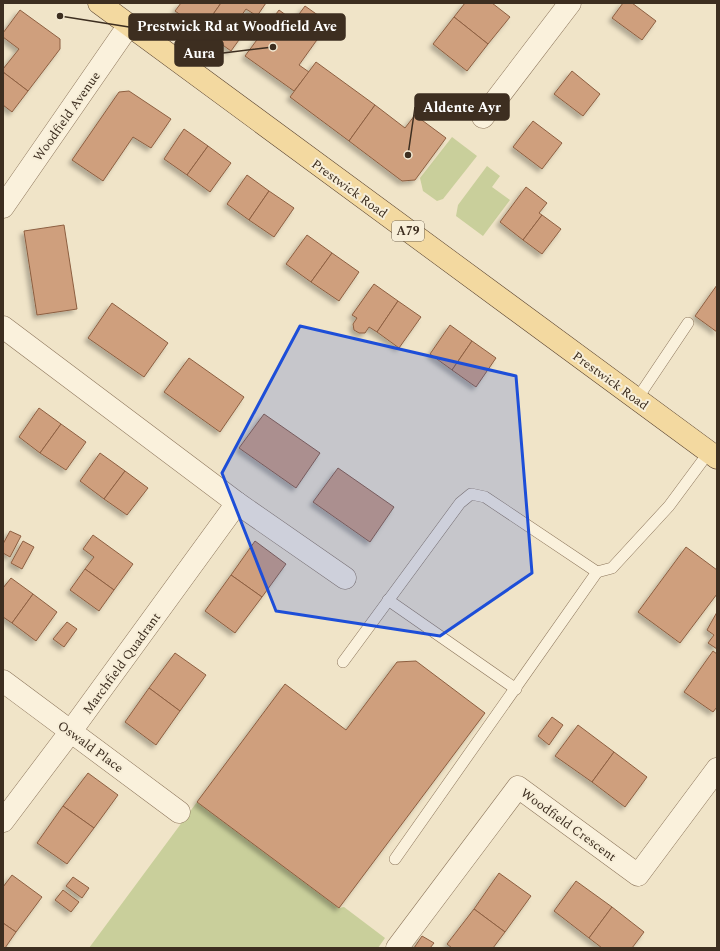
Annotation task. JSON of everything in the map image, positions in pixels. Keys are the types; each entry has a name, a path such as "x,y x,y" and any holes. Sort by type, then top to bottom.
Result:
{"main road":[{"name":"Prestwick Road","path":"99,3 713,455"}],"street":[{"path":"483,117 570,3"},
{"name":"Woodfield Avenue","path":"3,207 129,25"},
{"path":"3,327 237,503 345,578"},
{"name":"Marchfield Quadrant","path":"3,821 71,731 237,503"},
{"name":"Oswald Place","path":"3,681 179,812"},
{"name":"Woodfield Crescent","path":"397,948 518,787 638,875 717,769"}],"lane":[{"path":"637,399 688,323"},
{"path":"395,859 597,572 612,568 713,455"},
{"path":"343,662 460,503 471,494 485,497 597,572"},
{"path":"388,600 516,689"}],"highlighted area":[{"path":"300,326 516,376 532,573 440,636 276,611 222,473"}],"green space":[{"path":"452,137 477,156 443,199 437,201 423,191 420,178"},
{"path":"487,166 500,176 492,187 510,200 483,236 456,216 458,205"},
{"path":"197,802 339,908 344,907 385,938 378,948 89,948"}],"building":[{"path":"181,3 221,3 202,30 175,11"},
{"path":"221,3 266,3 257,16 246,9 239,19 249,26 231,51 202,30"},
{"path":"465,3 492,3 510,17 488,44 454,17"},
{"path":"623,3 632,3 656,21 642,40 612,18"},
{"path":"305,6 329,23 299,65 309,72 294,91 245,56 279,10 294,21"},
{"path":"20,10 60,39 60,49 28,91 3,72 3,69 19,49 3,37 3,33"},
{"path":"454,17 488,44 467,71 433,44"},
{"path":"316,62 375,105 349,141 290,97"},
{"path":"572,71 600,94 583,116 554,94"},
{"path":"3,72 28,91 12,112 3,105"},
{"path":"129,91 171,119 151,148 133,137 103,181 72,160 119,92"},
{"path":"375,105 405,128 415,115 446,138 415,180 402,181 349,141"},
{"path":"533,121 562,143 542,169 513,147"},
{"path":"184,129 208,146 187,175 164,159"},
{"path":"208,146 231,163 210,192 187,175"},
{"path":"247,175 269,191 249,220 227,204"},
{"path":"526,187 547,203 539,213 542,215 523,240 500,222"},
{"path":"269,191 294,208 274,237 249,220"},
{"path":"542,215 561,229 542,254 523,240"},
{"path":"64,225 77,309 37,315 24,231"},
{"path":"307,235 332,253 311,282 286,264"},
{"path":"332,253 359,272 339,301 311,282"},
{"path":"374,284 398,301 377,332 369,327 365,333 359,333 354,330 353,324 357,318 352,315"},
{"path":"717,285 717,332 695,316"},
{"path":"398,301 421,317 399,348 377,332"},
{"path":"112,303 168,343 144,377 88,338"},
{"path":"450,325 472,341 452,370 430,354"},
{"path":"472,341 496,358 476,387 452,370"},
{"path":"189,358 244,397 220,432 164,392"},
{"path":"39,408 61,424 40,453 19,437"},
{"path":"264,414 320,453 296,488 239,448"},
{"path":"61,424 86,442 66,470 40,453"},
{"path":"100,453 125,471 104,499 80,481"},
{"path":"338,468 394,507 370,542 313,502"},
{"path":"125,471 148,488 127,515 104,499"},
{"path":"10,531 21,536 10,557 3,553 3,544"},
{"path":"93,535 133,564 114,590 85,569 94,557 83,549"},
{"path":"23,541 34,547 22,569 11,563"},
{"path":"255,541 286,564 262,597 231,575"},
{"path":"686,547 717,570 717,594 680,643 638,612"},
{"path":"85,569 114,590 99,611 70,590"},
{"path":"231,575 262,597 235,633 205,611"},
{"path":"11,578 33,594 12,623 3,617 3,588"},
{"path":"33,594 57,612 36,641 12,623"},
{"path":"717,612 717,649 708,643 714,635 707,630"},
{"path":"67,622 77,629 64,647 53,639"},
{"path":"713,651 717,654 717,707 713,712 684,692"},
{"path":"175,653 206,675 180,711 149,688"},
{"path":"416,661 485,713 339,908 197,802 285,684 346,730 397,662"},
{"path":"149,688 180,711 156,745 125,722"},
{"path":"552,717 563,725 549,745 538,736"},
{"path":"578,725 614,752 592,782 555,756"},
{"path":"614,752 647,777 625,807 592,782"},
{"path":"88,773 118,795 94,828 63,806"},
{"path":"63,806 94,828 67,864 37,843"},
{"path":"499,873 531,896 505,932 474,909"},
{"path":"12,875 42,897 16,932 3,923 3,887"},
{"path":"73,877 89,888 82,898 66,886"},
{"path":"576,881 612,907 589,938 554,911"},
{"path":"63,890 79,902 71,912 55,900"},
{"path":"612,907 644,932 632,948 602,948 589,938"},
{"path":"474,909 505,932 493,948 452,948 447,944"},
{"path":"3,923 16,932 5,948 3,948"},
{"path":"422,936 434,943 430,948 414,948"}],"place":[{"name":"Prestwick Rd at Woodfield Ave","path":"60,16"},
{"name":"Aura","path":"273,47"},
{"name":"Aldente Ayr","path":"408,155"}]}
